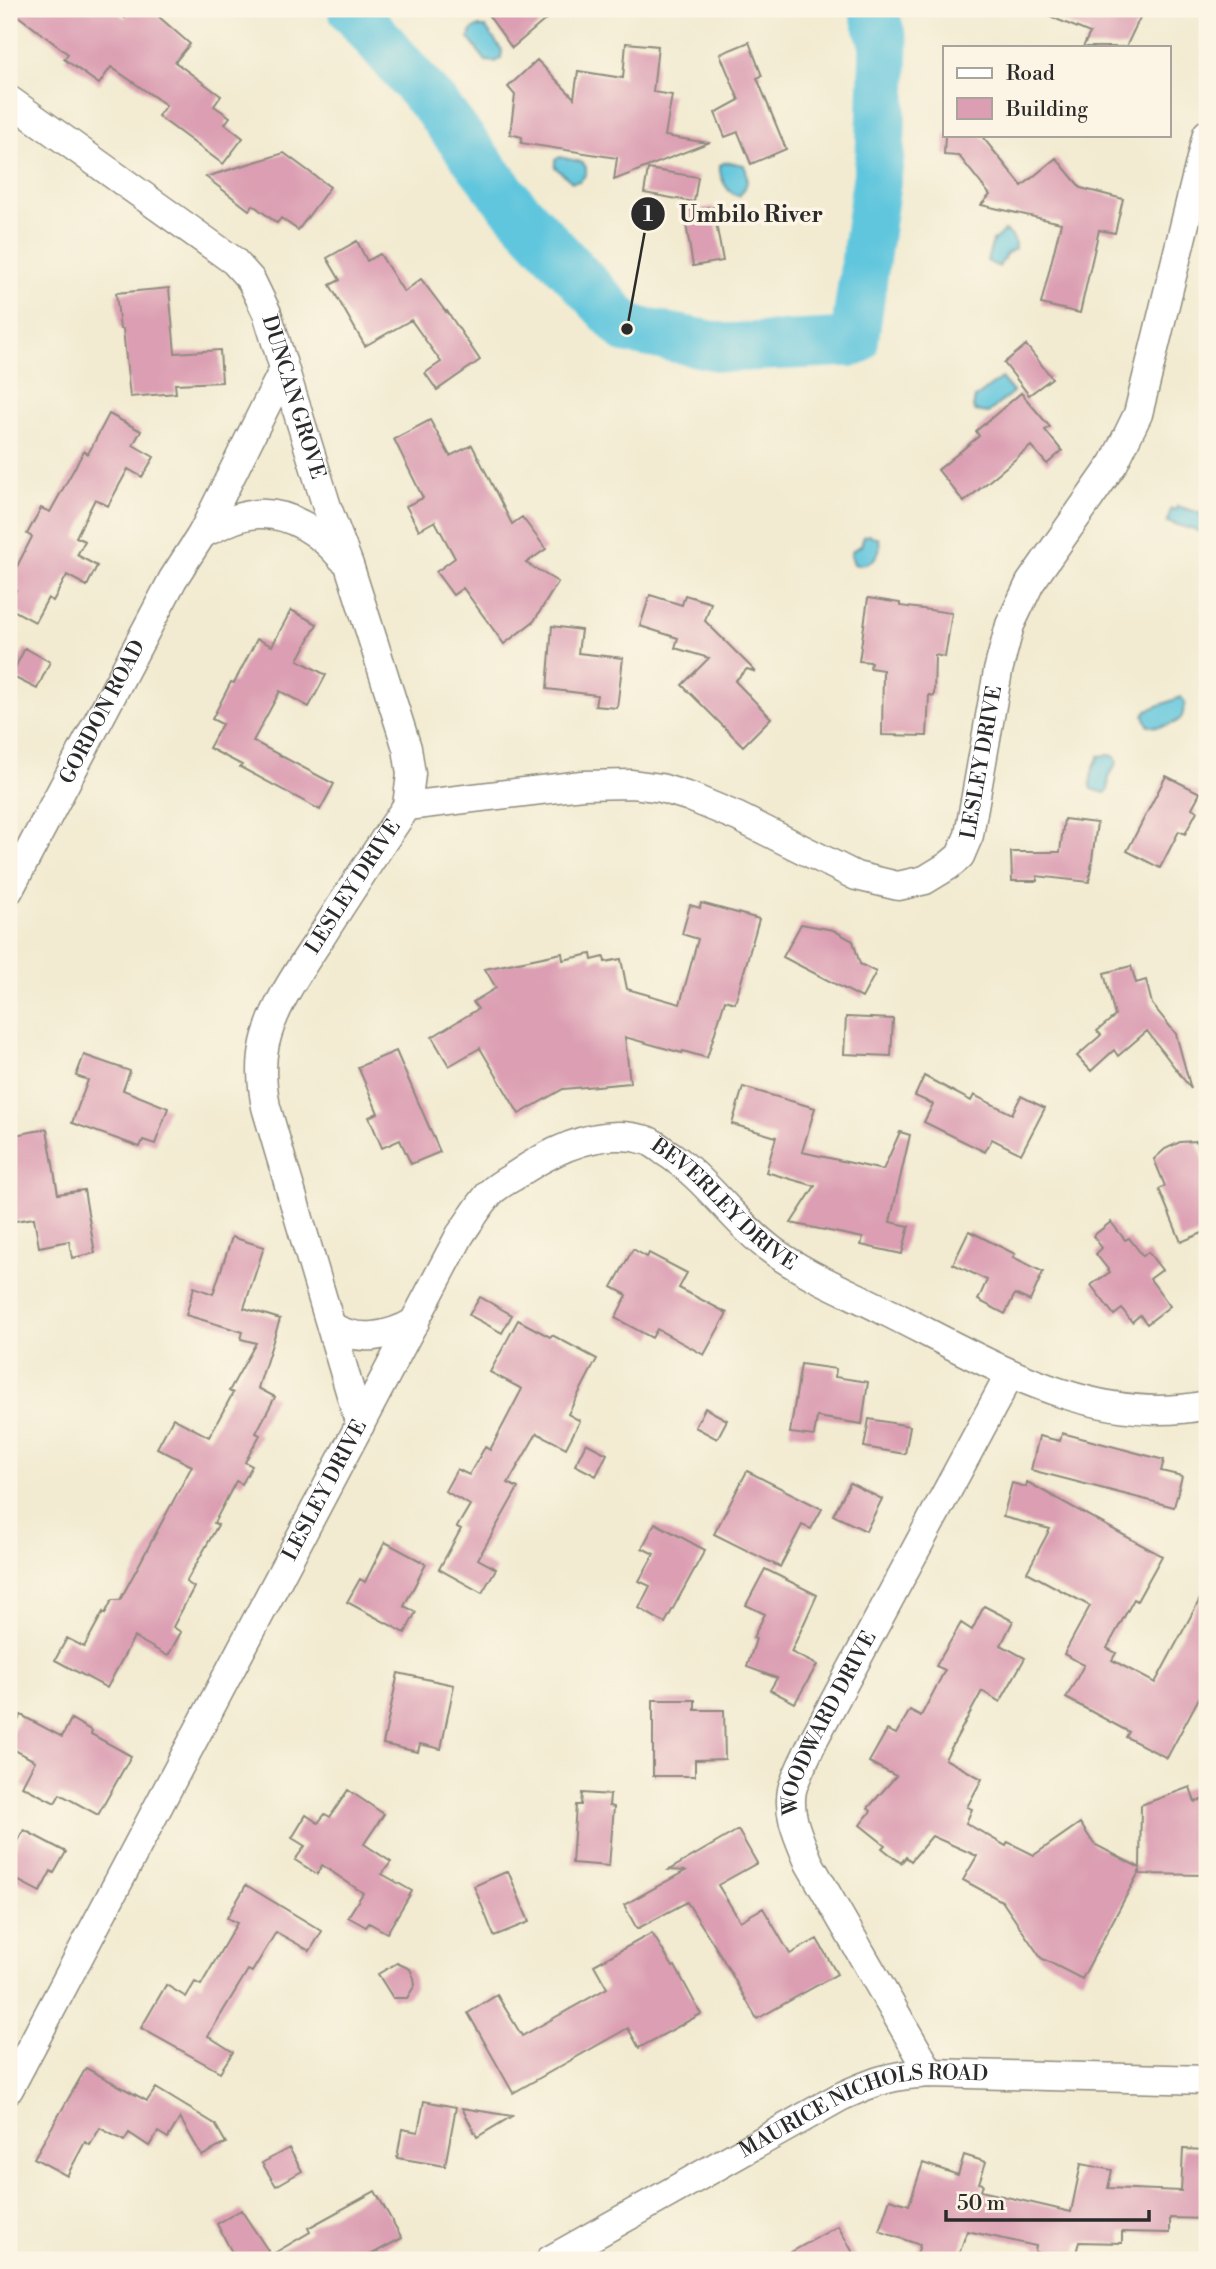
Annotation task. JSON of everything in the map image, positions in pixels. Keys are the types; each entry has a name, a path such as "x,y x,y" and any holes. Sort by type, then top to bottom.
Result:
{"street":[{"name":"DUNCAN GROVE","path":"9,100 234,261 251,280 267,313 327,507 349,565 407,748 411,774 407,806"},
{"name":"LESLEY DRIVE","path":"9,2090 360,1425 261,1083 265,1045 272,1020 289,986 407,806 582,785 632,784 661,788 690,797 738,817 856,876 898,886 925,880 960,856 969,835 998,671 1010,625 1030,583 1114,463 1138,414 1207,134"},
{"name":"GORDON ROAD","path":"9,890 173,579 202,534 284,369"},
{"path":"202,534 225,522 257,514 281,516 307,527 332,546 349,565"},
{"name":"BEVERLEY DRIVE","path":"360,1425 460,1235 492,1191 534,1162 574,1143 614,1137 647,1140 683,1163 744,1227 774,1252 813,1275 1010,1374 1071,1397 1138,1410 1182,1410 1207,1405"},
{"path":"331,1326 343,1334 383,1336 415,1322"},
{"name":"WOODWARD DRIVE","path":"930,2073 809,1863 791,1810 792,1787 821,1727 1010,1374"},
{"name":"MAURICE NICHOLS ROAD","path":"550,2260 839,2096 879,2079 930,2073 1207,2080"}],"water":[{"path":"477,27 485,27 502,50 501,58 495,62 486,61 469,39 471,31"},
{"path":"560,157 581,162 586,167 586,174 580,181 572,182 555,167 555,160"},
{"path":"726,162 744,165 746,169 746,185 739,196 731,192 722,180 720,165"},
{"path":"1004,231 1013,238 1015,249 1006,254 999,267 987,261 993,241"},
{"path":"1001,378 1013,392 988,413 975,411 975,398"},
{"path":"1177,506 1207,515 1207,531 1204,533 1167,522 1171,509 1176,510"},
{"path":"864,536 878,538 880,544 877,554 870,562 854,564 851,555 853,550 861,546"},
{"path":"1181,697 1185,703 1180,719 1164,726 1148,725 1144,715 1147,710"},
{"path":"1099,756 1115,757 1117,762 1109,777 1108,790 1105,793 1092,789 1091,777"}],"building":[{"path":"9,9 113,9 125,18 132,9 150,9 190,44 175,62 221,96 214,106 230,117 225,124 243,138 223,164 158,116 166,105 111,67 99,84 64,59 68,54"},
{"path":"484,9 558,9 512,48"},
{"path":"1032,9 1144,9 1126,46 1084,46 1090,33"},
{"path":"749,42 762,76 757,78 786,149 751,164 738,132 725,137 715,113 739,100 720,54"},
{"path":"626,43 658,46 653,92 672,95 665,136 708,143 614,180 617,158 521,143 522,137 510,134 515,95 508,87 537,60 574,98 578,71 623,78"},
{"path":"945,136 982,136 1022,186 1056,158 1081,188 1123,199 1115,233 1099,230 1080,313 1041,304 1061,223 981,205 990,195 959,156 944,155"},
{"path":"284,153 330,187 298,230 281,218 277,223 253,205 249,210 206,177"},
{"path":"648,169 698,177 694,202 644,193"},
{"path":"713,207 723,261 693,266 684,212"},
{"path":"357,241 367,261 380,254 404,292 421,279 447,311 480,360 437,390 425,373 441,362 411,320 365,346 330,285 340,280 327,258"},
{"path":"169,288 175,353 220,350 222,382 175,384 176,393 130,397 123,329 120,329 116,293"},
{"path":"1026,345 1052,378 1029,395 1004,363"},
{"path":"1021,393 1050,427 1045,430 1062,451 1047,464 1031,446 964,502 938,470 979,436 976,431"},
{"path":"109,414 141,431 133,445 154,457 142,477 128,469 108,506 95,499 76,537 85,541 77,555 97,566 87,586 67,575 53,601 48,598 35,622 9,608 16,590 9,586 9,582 32,537 27,534 41,508 50,512 84,451 88,454"},
{"path":"430,420 450,456 472,445 512,524 522,517 546,549 526,563 558,582 534,621 504,644 463,588 453,595 436,572 455,558 435,521 419,530 406,506 423,498 394,439"},
{"path":"650,595 682,605 685,595 711,603 705,621 756,672 747,669 735,681 771,718 743,746 682,685 709,658 675,648 678,638 640,626"},
{"path":"868,598 900,603 900,606 952,613 945,657 935,655 934,696 929,695 927,736 882,735 883,670 870,668 871,662 859,661"},
{"path":"291,610 317,624 298,660 326,675 309,707 280,691 253,741 334,784 320,810 209,748 222,724 212,719 231,682 234,683 257,639 272,646"},
{"path":"552,626 581,630 578,653 623,658 617,708 595,706 597,695 547,689"},
{"path":"25,648 50,662 37,689 11,676"},
{"path":"1166,776 1200,793 1192,808 1197,811 1185,834 1179,831 1160,868 1127,851"},
{"path":"1064,819 1097,823 1089,882 1037,876 1037,881 1012,881 1011,852 1060,852"},
{"path":"701,903 759,919 735,1003 725,1000 707,1058 625,1037 630,1083 563,1089 519,1114 480,1048 449,1066 432,1037 478,1009 473,1002 496,988 485,969 562,953 563,960 591,954 592,960 604,957 605,962 621,959 627,989 680,1004 698,939 682,934 690,905 700,908"},
{"path":"801,924 833,930 853,941 860,964 876,972 862,998 783,957"},
{"path":"1131,966 1136,983 1146,980 1152,1004 1176,1034 1191,1089 1147,1031 1118,1056 1114,1050 1091,1071 1077,1056 1101,1035 1097,1031 1115,1016 1104,973"},
{"path":"846,1017 893,1019 891,1056 844,1054"},
{"path":"396,1051 440,1152 411,1164 400,1140 382,1148 369,1117 378,1113 358,1067"},
{"path":"84,1055 130,1071 123,1090 168,1108 155,1144 143,1140 140,1147 72,1123 88,1080 76,1076"},
{"path":"924,1076 971,1101 974,1095 1012,1114 1021,1096 1045,1108 1021,1154 992,1139 985,1152 924,1122 933,1104 915,1096"},
{"path":"743,1087 815,1108 802,1152 883,1170 900,1132 910,1135 890,1222 909,1226 902,1254 861,1245 863,1238 791,1223 815,1186 766,1172 776,1137 732,1124"},
{"path":"47,1129 58,1194 84,1190 95,1253 72,1258 69,1241 39,1247 34,1218 15,1221 9,1184 9,1136"},
{"path":"1196,1141 1207,1168 1207,1231 1181,1242 1159,1189 1165,1186 1154,1159 1165,1149 1180,1142"},
{"path":"1111,1222 1125,1240 1129,1238 1143,1256 1148,1252 1162,1270 1150,1279 1170,1306 1147,1324 1140,1315 1132,1322 1122,1309 1114,1315 1091,1285 1110,1272 1096,1254 1102,1248 1093,1236"},
{"path":"969,1231 1015,1254 1013,1257 1043,1272 1030,1301 1015,1294 1005,1314 978,1300 987,1280 953,1264"},
{"path":"232,1237 264,1247 244,1308 280,1319 258,1388 275,1397 256,1433 260,1435 245,1462 252,1466 242,1484 236,1481 214,1523 218,1525 186,1582 194,1587 173,1627 181,1632 168,1656 134,1637 107,1688 55,1660 67,1638 84,1647 112,1600 120,1600 192,1466 157,1448 173,1418 209,1437 233,1393 229,1391 256,1343 241,1339 243,1332 186,1315 194,1287 213,1294"},
{"path":"633,1249 647,1257 649,1253 687,1273 679,1288 727,1313 704,1355 657,1329 652,1338 615,1318 627,1295 612,1287"},
{"path":"480,1297 512,1315 502,1333 469,1315"},
{"path":"518,1320 597,1359 568,1414 580,1421 566,1448 537,1433 508,1483 518,1488 478,1559 496,1569 482,1593 439,1569 461,1529 457,1527 470,1505 445,1491 457,1469 469,1475 485,1447 490,1450 522,1389 490,1372"},
{"path":"801,1364 836,1369 835,1377 868,1382 862,1424 817,1417 814,1436 790,1433"},
{"path":"705,1408 727,1420 717,1439 695,1427"},
{"path":"869,1419 910,1426 905,1454 864,1447"},
{"path":"1062,1433 1164,1460 1161,1471 1182,1476 1174,1507 1031,1470 1039,1436 1060,1441"},
{"path":"586,1443 607,1454 596,1476 575,1465"},
{"path":"747,1471 822,1509 811,1529 802,1525 780,1567 714,1534"},
{"path":"1027,1482 1162,1556 1107,1648 1116,1653 1112,1660 1155,1683 1207,1586 1207,1683 1167,1758 1126,1737 1129,1732 1066,1698 1084,1665 1064,1654 1090,1606 1027,1572 1050,1529 1003,1517 1012,1483 1026,1487"},
{"path":"850,1483 882,1499 866,1531 833,1515"},
{"path":"655,1523 705,1550 665,1623 639,1608 650,1586 639,1581 654,1554 642,1548"},
{"path":"385,1542 426,1564 404,1606 416,1612 405,1633 347,1602 360,1579 365,1582"},
{"path":"765,1569 817,1595 791,1652 817,1665 795,1703 770,1690 777,1678 747,1667 756,1639 753,1638 765,1614 746,1605"},
{"path":"984,1606 1013,1621 1001,1645 1025,1658 1000,1702 982,1691 945,1759 982,1779 967,1807 972,1809 966,1823 1006,1846 1008,1842 1034,1855 1080,1823 1094,1844 1140,1868 1141,1805 1190,1787 1195,1802 1207,1798 1207,1875 1140,1874 1140,1870 1082,1979 1041,1958 1002,1901 963,1880 977,1856 932,1836 911,1861 906,1857 901,1863 882,1848 885,1845 860,1825 871,1811 868,1808 896,1776 869,1762 887,1730 896,1734 910,1710 921,1716 945,1670 936,1666 961,1623 972,1630"},
{"path":"398,1673 454,1685 441,1749 420,1744 418,1752 383,1744"},
{"path":"653,1700 695,1700 695,1710 724,1710 725,1759 695,1760 695,1776 653,1776"},
{"path":"21,1715 62,1737 71,1719 92,1731 91,1734 131,1756 98,1815 60,1794 55,1803 22,1786 35,1761 9,1747 9,1737"},
{"path":"348,1790 384,1814 364,1844 391,1862 382,1874 412,1891 387,1933 369,1923 366,1927 348,1917 363,1893 322,1865 317,1874 295,1860 305,1846 292,1838 306,1815 318,1823 325,1814 330,1817"},
{"path":"582,1793 610,1795 609,1806 614,1807 609,1866 572,1863 576,1805 581,1805"},
{"path":"24,1830 66,1852 54,1873 51,1871 40,1892 9,1876 9,1858"},
{"path":"738,1830 757,1863 718,1885 740,1921 763,1908 790,1954 817,1939 837,1974 757,2019 687,1902 637,1929 624,1905 685,1871 669,1870"},
{"path":"508,1871 529,1922 494,1936 474,1886"},
{"path":"246,1885 322,1931 310,1951 276,1932 252,1972 248,1970 208,2036 233,2052 220,2072 141,2028 166,1985 186,1997 195,1982 201,1985 237,1923 227,1918"},
{"path":"652,1933 673,1967 675,1966 701,2014 639,2048 628,2028 513,2093 468,2013 497,1995 522,2036 607,1988 594,1965"},
{"path":"397,1963 410,1969 414,1978 415,1985 407,1998 393,1998 378,1974"},
{"path":"86,2068 147,2101 156,2088 215,2124 226,2143 202,2156 180,2118 168,2138 158,2132 149,2146 129,2133 124,2141 100,2128 90,2145 85,2142 67,2176 34,2158"},
{"path":"424,2101 456,2107 445,2166 397,2158 402,2129 418,2132"},
{"path":"462,2108 512,2116 477,2137"},
{"path":"289,2148 302,2171 276,2186 262,2163"},
{"path":"1183,2149 1207,2150 1207,2219 1170,2218 1170,2233 1122,2232 1122,2243 1079,2242 1074,2260 1035,2252 1036,2246 967,2231 957,2260 915,2260 920,2245 879,2231 890,2199 909,2205 923,2163 958,2175 964,2155 986,2162 979,2183 983,2184 981,2191 1071,2212 1081,2164 1112,2170 1108,2188 1181,2191"},
{"path":"375,2191 402,2238 361,2260 236,2260 217,2224 241,2210 271,2255 310,2232 308,2228"},
{"path":"838,2226 857,2260 777,2260"}],"waterway":[{"path":"352,9 437,108 510,203 627,329 726,348 854,342 880,156 884,45 873,9"}],"place":[{"name":"Umbilo River","path":"627,329"}]}
